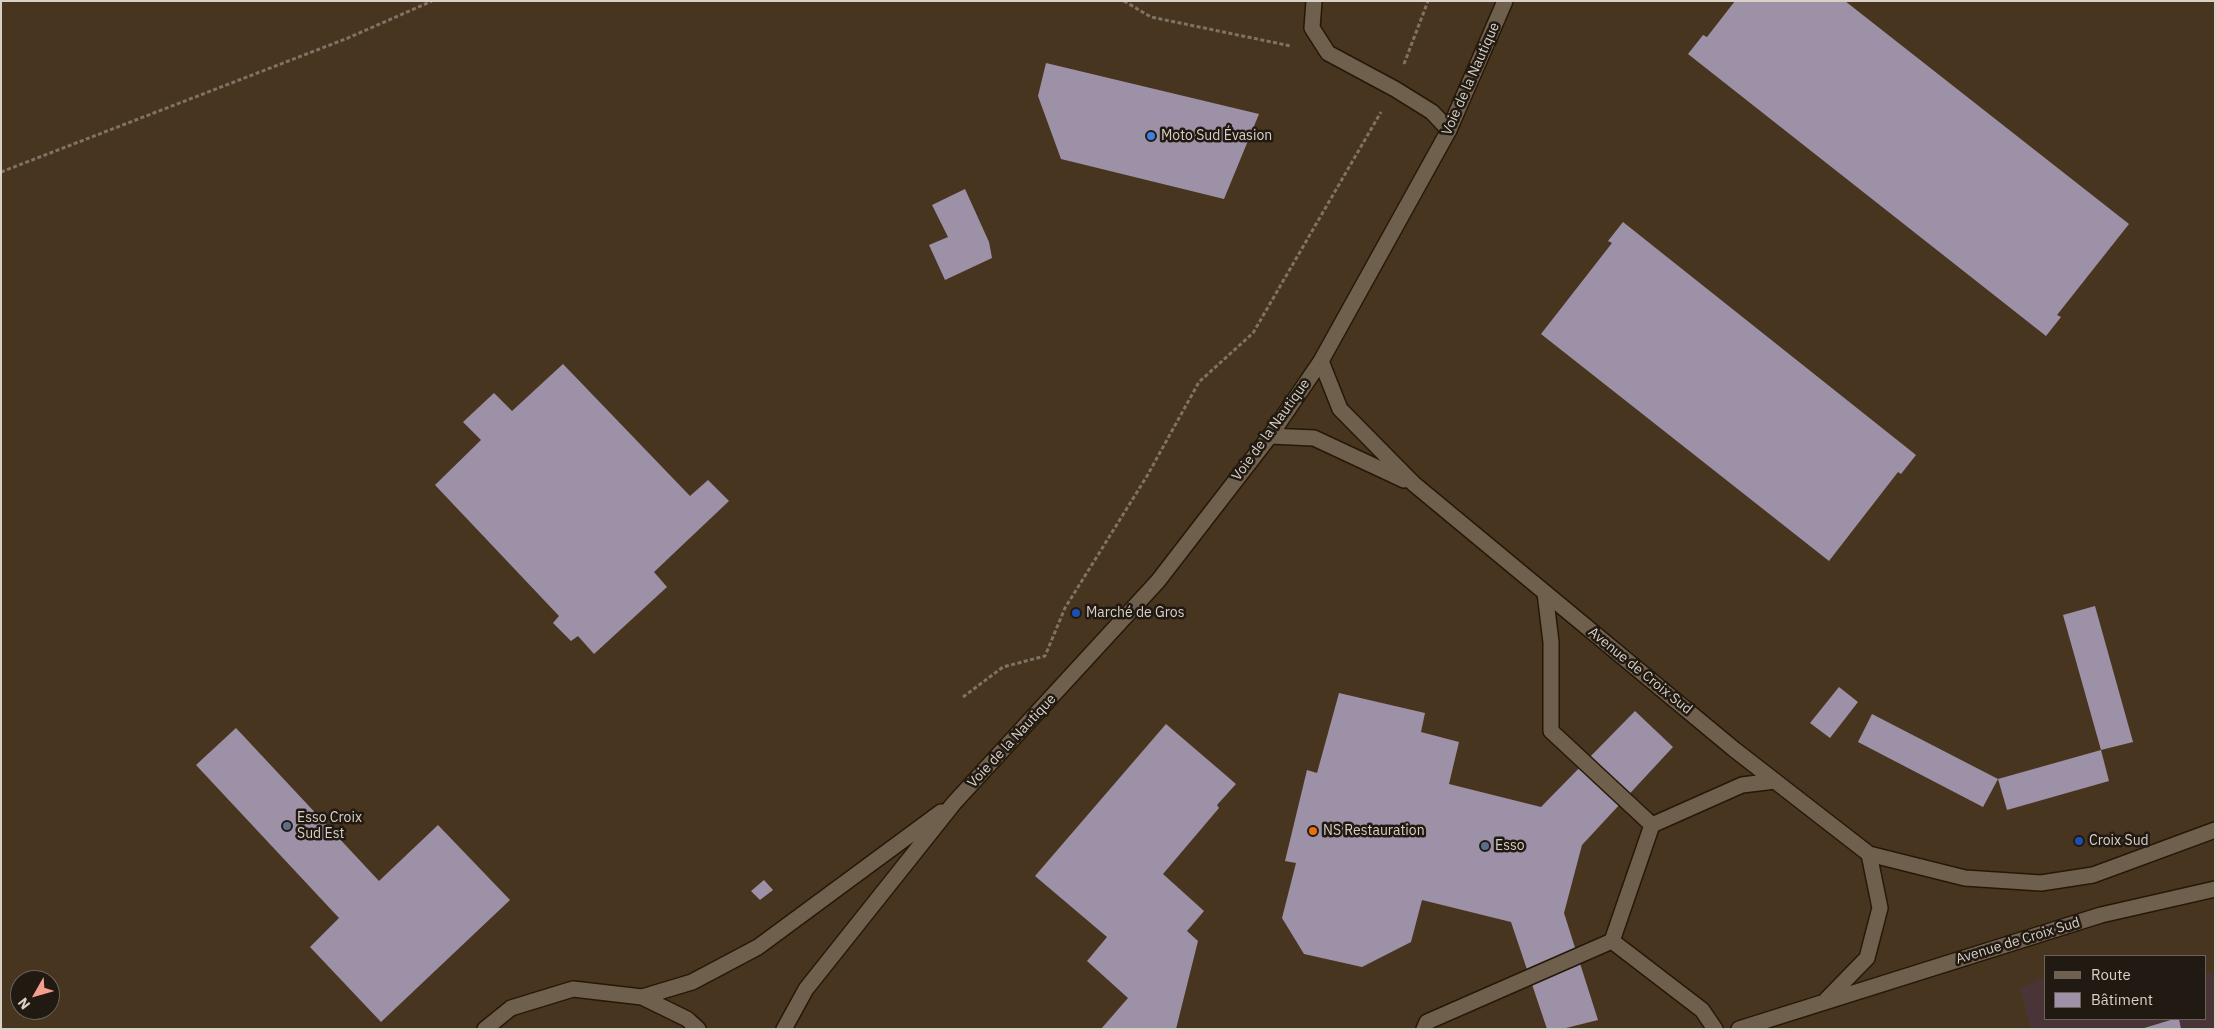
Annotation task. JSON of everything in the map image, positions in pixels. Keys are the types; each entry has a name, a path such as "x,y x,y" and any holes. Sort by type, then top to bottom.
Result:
{"street":[{"path":"1314,1 1312,28 1328,54 1395,89 1432,112 1449,130"},
{"name":"Voie de la Nautique","path":"784,1029 806,989 954,803 1158,581 1270,436 1321,361 1449,130 1505,1"},
{"name":"Avenue de Croix Sud","path":"1321,361 1340,410 1414,484 1775,781 1869,854 1965,878 2041,883 2093,875 2215,830"},
{"name":"Avenue de Croix Sud","path":"1270,436 1314,438 1414,484"},
{"path":"1545,593 1551,642 1551,731 1652,825"},
{"path":"1424,1029 1427,1022 1612,940 1652,825 1742,785 1775,781"},
{"name":"Voie de la Nautique","path":"642,997 692,982 758,948 954,803"},
{"name":"Avenue de Croix Sud","path":"1824,1002 1867,958 1880,908 1869,854"},
{"name":"Avenue de Croix Sud","path":"1739,1029 2102,915 2215,889"},
{"path":"1612,940 1702,1010 1715,1029"},
{"path":"485,1029 511,1008 573,989 642,997 687,1019 698,1029"}],"path":[{"path":"1,172 348,38 432,1"},
{"path":"1124,1 1151,17 1328,54"},
{"path":"963,697 1002,667 1045,656 1065,608 1146,476 1199,382 1253,333 1395,89 1428,1"}],"shaded area":[{"path":"1,1 2215,1 2215,1029 1,1029"},
{"path":"2206,973 2215,973 2215,1029 2031,1029 2020,988 2044,977 2044,1020 2206,1020"}],"building":[{"path":"1735,1 1845,1 2129,224 2057,315 2061,317 2046,336 1688,54 1703,35 1707,37"},
{"name":"Moto Sud Évasion","path":"1046,63 1259,114 1224,199 1061,159 1038,96"},
{"path":"965,189 989,242 992,258 945,280 929,245 948,237 932,205"},
{"path":"1623,222 1916,455 1901,474 1898,472 1829,561 1541,334 1612,243 1608,241"},
{"path":"563,364 690,496 708,480 729,501 654,572 667,587 594,654 578,636 571,641 553,623 559,616 435,485 481,440 463,422 494,393 512,411"},
{"path":"2095,606 2133,742 2101,750 2063,615"},
{"path":"1839,687 1858,702 1830,738 1810,723"},
{"path":"1339,693 1425,713 1421,732 1459,742 1449,784 1541,807 1635,711 1673,747 1582,845 1564,913 1598,1020 1562,1029 1547,1029 1511,922 1422,900 1411,942 1362,967 1304,954 1282,918 1296,863 1285,861 1307,770 1317,773"},
{"path":"1872,714 1998,779 1983,807 1858,742"},
{"path":"1166,724 1236,784 1217,805 1219,808 1163,874 1204,911 1187,931 1198,941 1176,1029 1101,1029 1128,998 1087,961 1107,937 1035,876"},
{"path":"236,728 379,881 438,825 510,900 381,1022 310,947 339,918 196,765"},
{"path":"2101,750 2109,781 2007,810 1998,779"},
{"path":"764,880 773,890 760,900 751,891"},
{"path":"2171,1020 2179,1020 2181,1029 2141,1029"}],"place":[{"name":"Moto Sud Évasion","path":"1151,136"},
{"name":"Marché de Gros","path":"1076,613"},
{"name":"Esso Croix Sud Est","path":"287,826"},
{"name":"NS Restauration","path":"1313,831"},
{"name":"Croix Sud","path":"2079,841"},
{"name":"Esso","path":"1485,846"}]}
